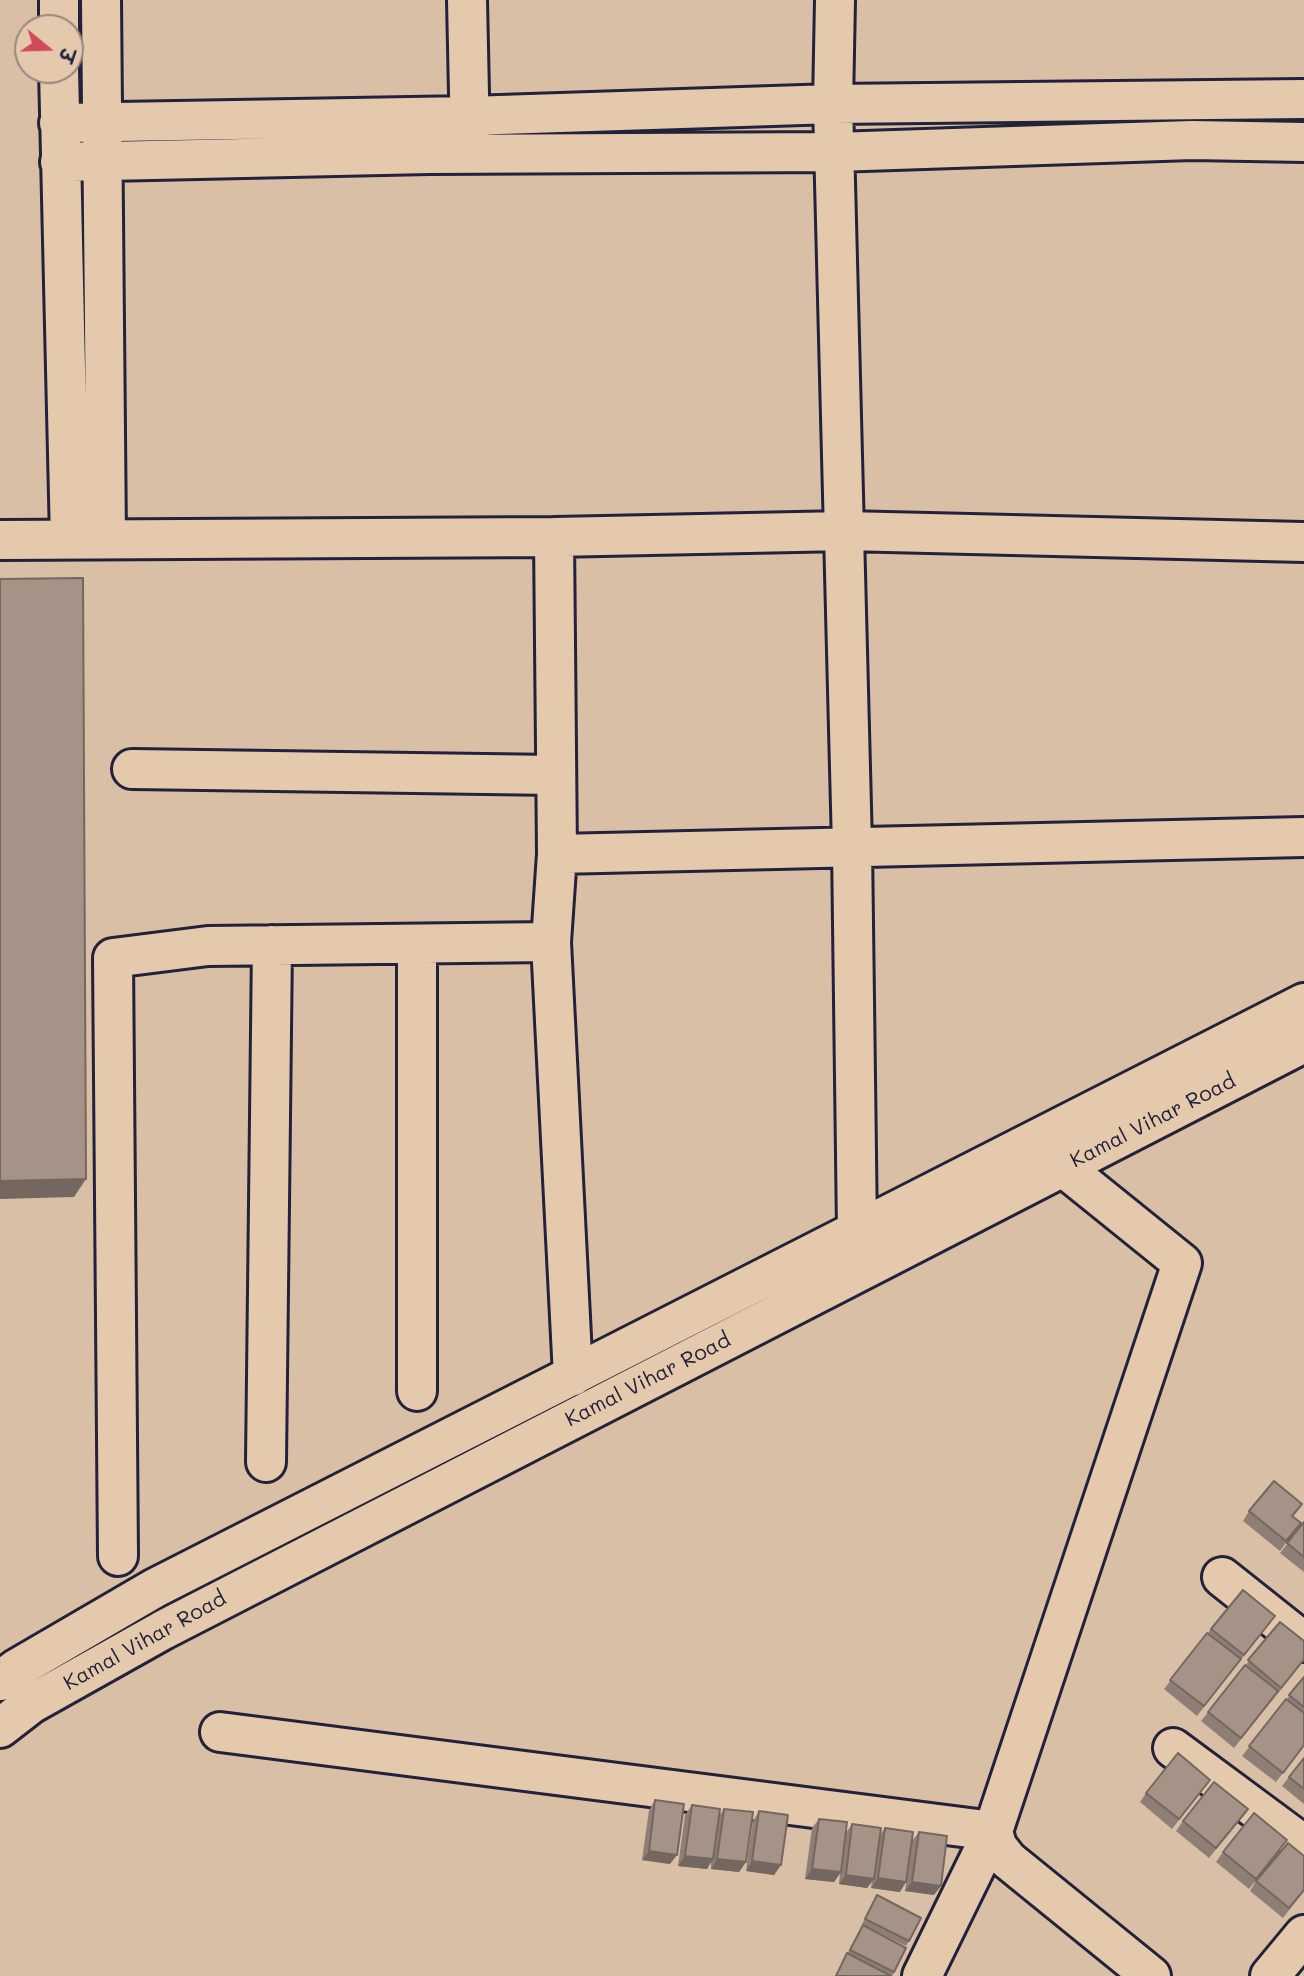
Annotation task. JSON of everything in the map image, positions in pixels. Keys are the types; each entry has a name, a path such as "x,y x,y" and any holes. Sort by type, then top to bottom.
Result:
{"street":[{"path":"88,539 102,160 101,0"},
{"path":"467,0 471,154"},
{"path":"835,0 833,104 852,846 857,1231"},
{"path":"59,84 60,162 88,539"},
{"path":"59,123 469,117 833,104 1304,99"},
{"path":"60,162 471,154 835,152 1192,140 1304,142"},
{"path":"0,540 554,537 845,531 1304,542"},
{"path":"554,537 557,854 551,942 573,1376"},
{"path":"132,769 556,775"},
{"path":"557,854 1304,837"},
{"path":"118,1556 113,958 208,946 551,942"},
{"path":"417,944 417,1391"},
{"path":"266,1462 272,945"},
{"name":"Kamal Vihar Road","path":"0,1681 155,1588 1304,1003"},
{"name":"Kamal Vihar Road","path":"0,1728 32,1704 163,1630 1304,1043"},
{"path":"922,1976 993,1830 1182,1263 1063,1167"},
{"path":"1222,1577 1304,1642"},
{"path":"220,1732 993,1830"},
{"path":"1173,1748 1304,1845"},
{"path":"993,1830 997,1846 1008,1860 1151,1976"},
{"path":"1270,1976 1304,1935"}],"building":[{"path":"83,578 86,1179 0,1181 0,579"},
{"path":"1274,1481 1302,1504 1292,1516 1301,1523 1286,1541 1249,1511"},
{"path":"1304,1522 1304,1557 1287,1543"},
{"path":"1243,1590 1275,1616 1244,1655 1211,1629"},
{"path":"1280,1622 1304,1641 1304,1659 1281,1688 1248,1660"},
{"path":"1207,1633 1241,1659 1204,1706 1170,1680"},
{"path":"1245,1665 1278,1691 1241,1738 1208,1712"},
{"path":"1304,1677 1304,1707 1289,1695"},
{"path":"1286,1699 1304,1713 1304,1745 1283,1773 1249,1746"},
{"path":"1178,1753 1210,1780 1179,1819 1146,1793"},
{"path":"1304,1758 1304,1789 1289,1777"},
{"path":"1214,1782 1248,1809 1216,1848 1183,1821"},
{"path":"655,1800 684,1804 677,1855 649,1851"},
{"path":"692,1805 720,1809 713,1859 685,1856"},
{"path":"724,1809 753,1812 746,1862 717,1859"},
{"path":"759,1811 788,1815 781,1865 752,1861"},
{"path":"1254,1813 1287,1840 1256,1879 1223,1852"},
{"path":"819,1819 847,1822 841,1872 812,1869"},
{"path":"852,1824 881,1828 874,1879 846,1875"},
{"path":"885,1828 913,1832 906,1882 878,1878"},
{"path":"919,1832 947,1836 941,1886 912,1882"},
{"path":"1288,1843 1304,1856 1304,1890 1289,1908 1256,1881"},
{"path":"877,1895 921,1918 909,1941 865,1919"},
{"path":"863,1925 906,1948 894,1972 850,1950"},
{"path":"847,1953 891,1976 836,1976"}]}
